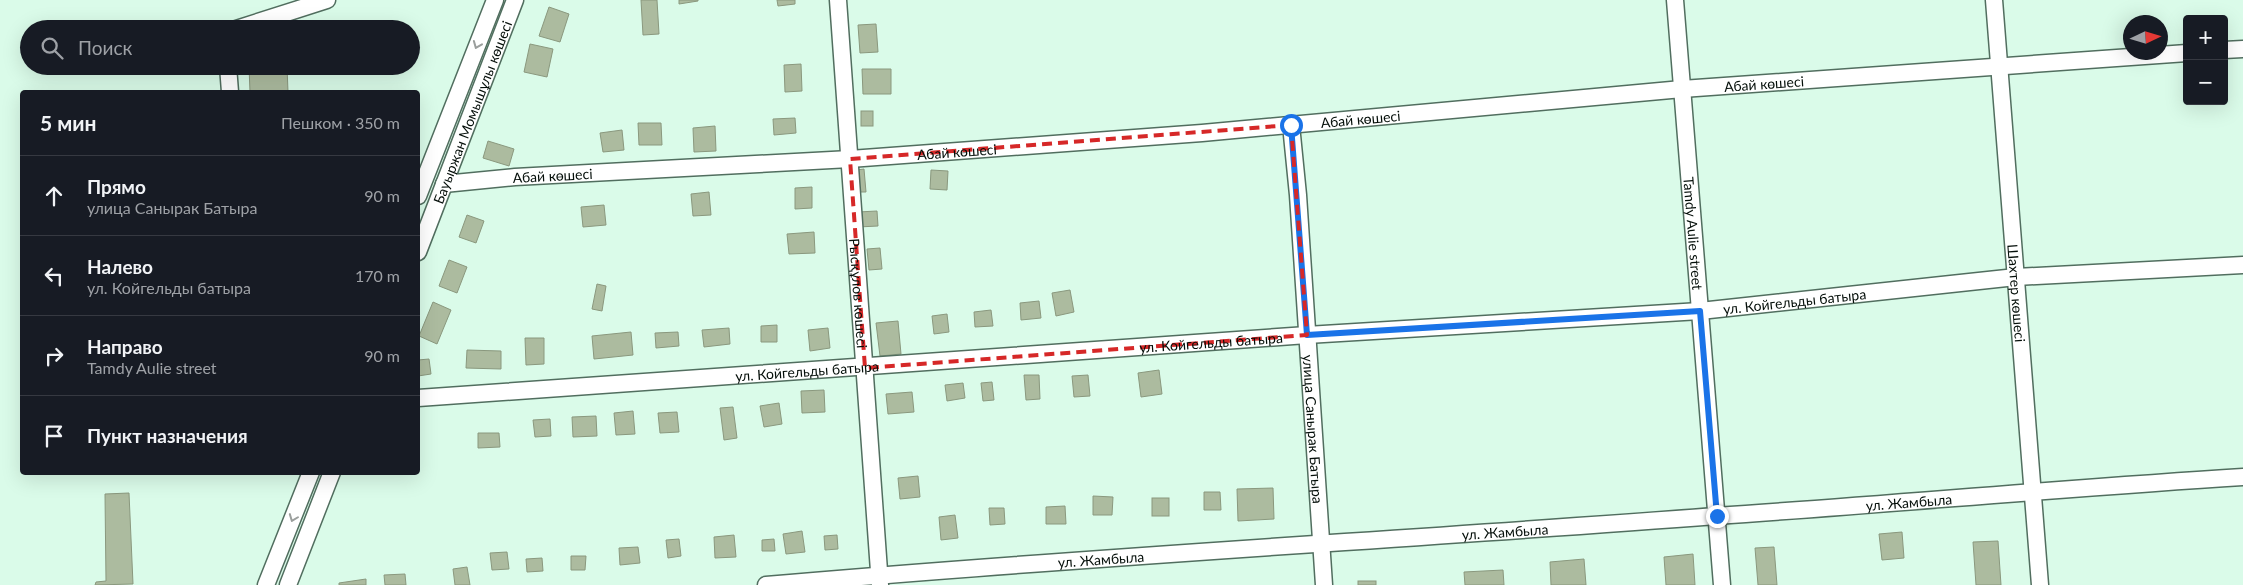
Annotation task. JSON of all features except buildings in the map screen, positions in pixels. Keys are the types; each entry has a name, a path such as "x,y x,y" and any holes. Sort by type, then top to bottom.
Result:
{"street":[{"path":"264,20 326,0"},
{"name":"Бауыржан Момышұлы көшесі","path":"420,191 495,0"},
{"name":"Бауыржан Момышұлы көшесі","path":"420,247 515,0"},
{"name":"Рысқұлов көшесі","path":"838,0 880,580"},
{"name":"Tamdy Aulie street","path":"1675,0 1722,585"},
{"name":"Шахтер көшесі","path":"1994,0 2040,585"},
{"path":"2228,50 2243,49"},
{"name":"Абай көшесі","path":"444,184 515,177 850,159 1291,125 1682,89 2183,52"},
{"path":"229,75 230,90"},
{"name":"улица Санырак Батыра","path":"1291,125 1324,585"},
{"name":"ул. Койгельды батыра","path":"420,398 865,368 1307,335 1700,311 2016,277 2243,265"},
{"path":"266,585 309,475"},
{"path":"288,585 331,475"},
{"name":"ул. Жамбыла","path":"766,585 880,580 1321,543 2243,477"}],"highlighted area":[{"path":"1291,125 1307,335 865,368 850,159"}],"route":[{"path":"1291,125 1298,195 1307,335 1700,311 1717,516"}]}
